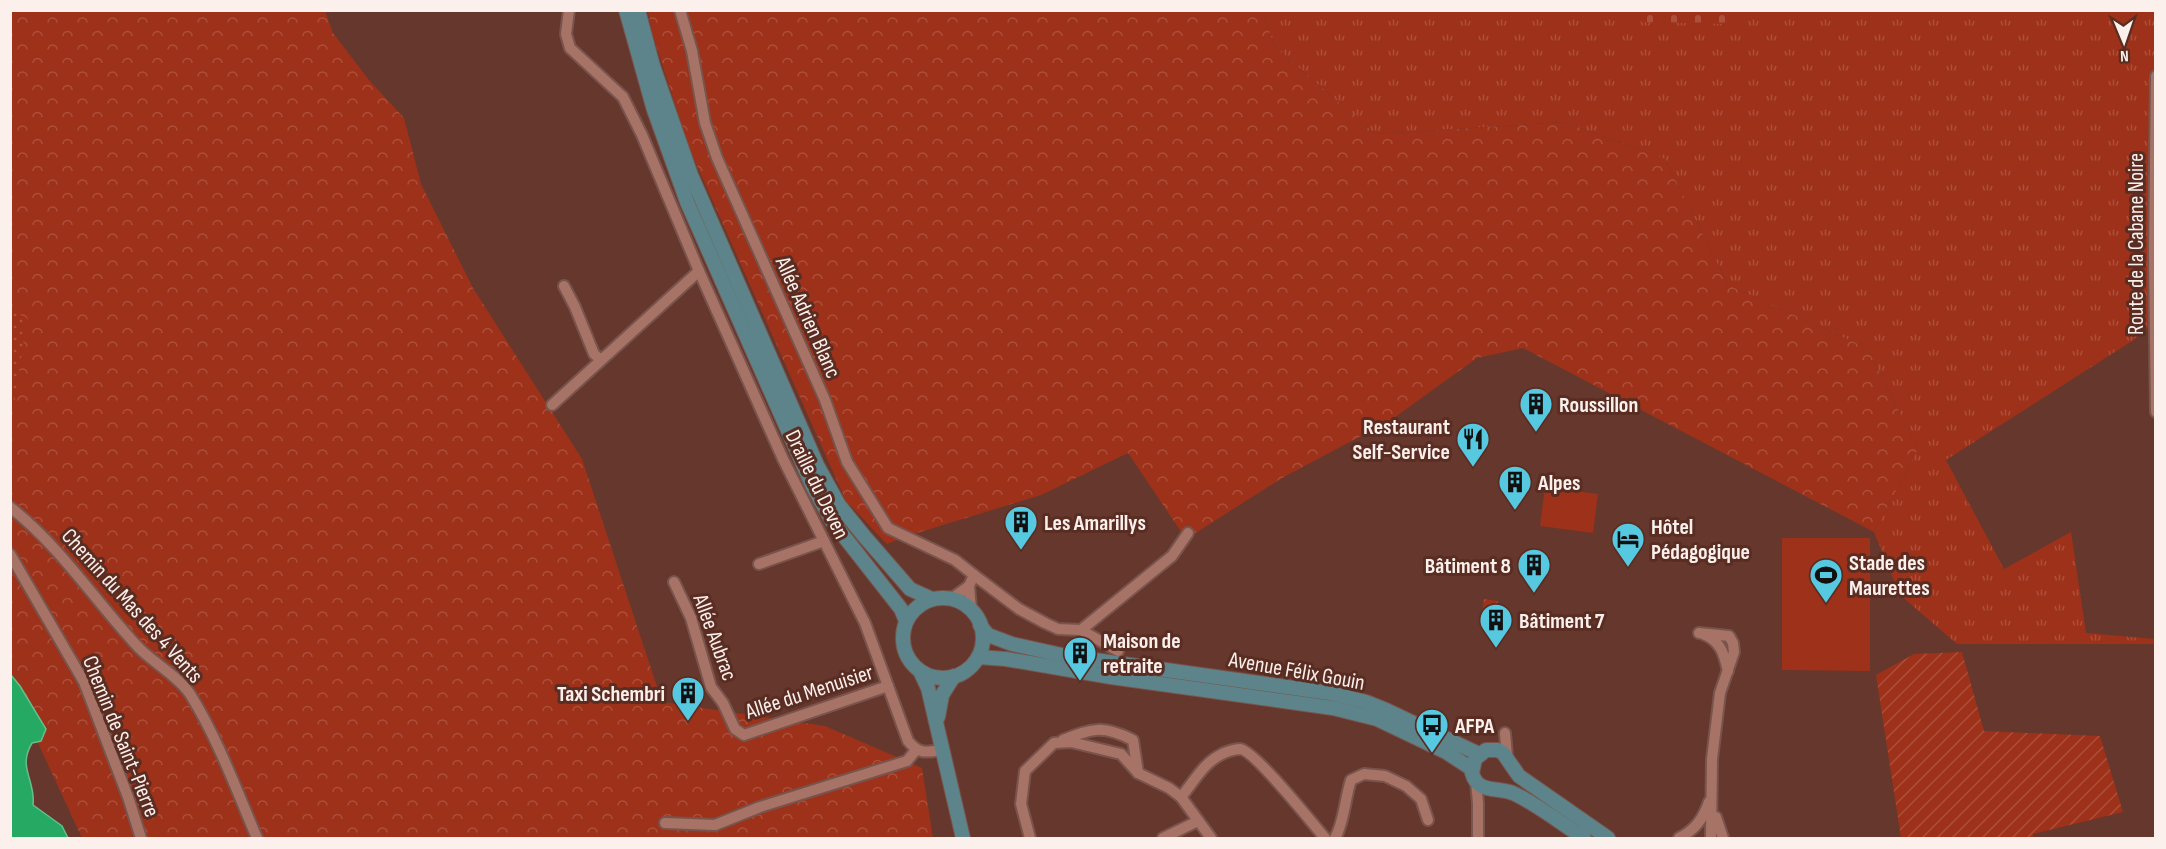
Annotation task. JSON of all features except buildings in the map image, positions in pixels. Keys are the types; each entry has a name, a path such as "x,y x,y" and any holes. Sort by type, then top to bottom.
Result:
{"main road":[{"path":"626,10 651,101 687,202 812,485 832,520 901,609 906,621"},
{"path":"638,10 656,76 691,175 817,465 839,505 910,589 932,599 951,599 963,604 971,609 980,625 983,641 978,657 968,669 954,676 936,677 920,671 913,665 904,648 903,630 906,621 916,607 932,599"},
{"name":"Avenue Félix Gouin","path":"980,625 988,635 1012,644 1066,656 1330,693 1366,702 1486,752 1498,750 1519,776 1608,838"},
{"name":"Avenue Félix Gouin","path":"978,657 1006,659 1111,677 1333,708 1386,723 1446,752 1494,789 1516,794 1584,838"},
{"path":"920,671 928,688 937,722 963,838"},
{"path":"937,722 942,695 954,676"},
{"path":"1474,775 1473,761 1486,752"},
{"path":"1494,789 1506,783 1510,777 1509,761"}],"street":[{"name":"Draille du Deven","path":"568,10 566,34 570,48 623,97 642,135 699,271 783,459 865,623 908,741 916,750"},
{"name":"Allée Adrien Blanc","path":"680,10 692,51 705,123 717,158 825,400 847,462 888,528 955,560 972,581 1045,623 1058,629 1081,630"},
{"name":"Route de la Cabane Noire","path":"2156,76 2154,257 2156,412"},
{"path":"552,405 699,271"},
{"path":"564,286 594,354 600,359"},
{"name":"Chemin du Mas des 4 Vents","path":"10,507 36,527 140,648 188,692 219,747 257,838"},
{"path":"1118,651 1081,630 1173,556 1188,533"},
{"path":"759,564 824,542"},
{"name":"Chemin de Saint-Pierre","path":"10,554 84,682 141,838"},
{"path":"951,599 972,581"},
{"path":"971,609 972,581"},
{"name":"Allée Aubrac","path":"674,582 691,618 711,687 723,703"},
{"path":"1712,838 1712,759 1720,693 1728,671"},
{"name":"Allée du Menuisier","path":"723,703 735,729 744,735 888,686"},
{"path":"1030,838 1021,804 1025,771 1054,743 1088,731 1113,730 1133,740 1138,773"},
{"path":"1059,742 1071,742 1121,754 1138,773 1169,788 1180,797 1211,838"},
{"path":"1180,797 1203,767 1222,753 1240,749 1251,754 1325,838"},
{"path":"665,823 715,825 760,807 907,761 916,750 926,752 943,750"},
{"path":"1335,838 1351,780 1364,774 1385,776 1406,786 1421,799 1428,820"},
{"path":"1474,775 1478,803 1478,838"},
{"path":"1478,803 1494,789"},
{"path":"1679,838 1694,831 1712,796"},
{"path":"1712,796 1723,838"},
{"path":"1163,838 1198,821"}],"green space":[{"path":"1641,10 1729,11 1727,24 1641,22"},
{"path":"10,11 325,11 333,33 369,80 404,118 421,184 473,288 582,459 662,702 825,726 922,768 933,838 82,838 11,685"},
{"path":"648,11 1263,11 1274,46 1375,134 1564,122 1665,159 1728,285 1867,348 1918,449 1874,532 1523,348 1477,358 1391,420 1282,478 1186,539 1128,453 1041,495 887,544 846,501 690,150 652,33"},
{"path":"1263,11 2155,11 2155,321 2132,341 1946,460 2004,569 2071,532 2086,633 2155,639 2155,644 1957,644 1900,595 1874,532 1918,449 1867,348 1728,285 1665,159 1564,122 1375,134 1274,46"},
{"path":"11,311 27,318 14,405 11,407"},
{"path":"1545,487 1598,494 1593,533 1540,526"},
{"name":"Stade des Maurettes","path":"1782,538 1870,538 1870,671 1782,670"},
{"path":"1484,599 1498,601 1496,615 1482,613"},
{"path":"1962,652 1984,731 2100,736 2123,812 2033,834 2033,838 1901,838 1876,675 1914,654"}],"shaded area":[{"path":"11,675 46,729 41,741 32,743 26,760 33,805 62,826 68,838 11,838"}],"place":[{"name":"Roussillon","path":"1536,433"},
{"name":"Restaurant Self-Service","path":"1473,468"},
{"name":"Alpes","path":"1515,511"},
{"name":"Les Amarillys","path":"1021,551"},
{"name":"Hôtel Pédagogique","path":"1628,568"},
{"name":"Bâtiment 8","path":"1534,594"},
{"name":"Stade des Maurettes","path":"1826,604"},
{"name":"Bâtiment 7","path":"1496,649"},
{"name":"Maison de retraite","path":"1080,682"},
{"name":"Taxi Schembri","path":"688,722"},
{"name":"AFPA","path":"1432,754"}]}
